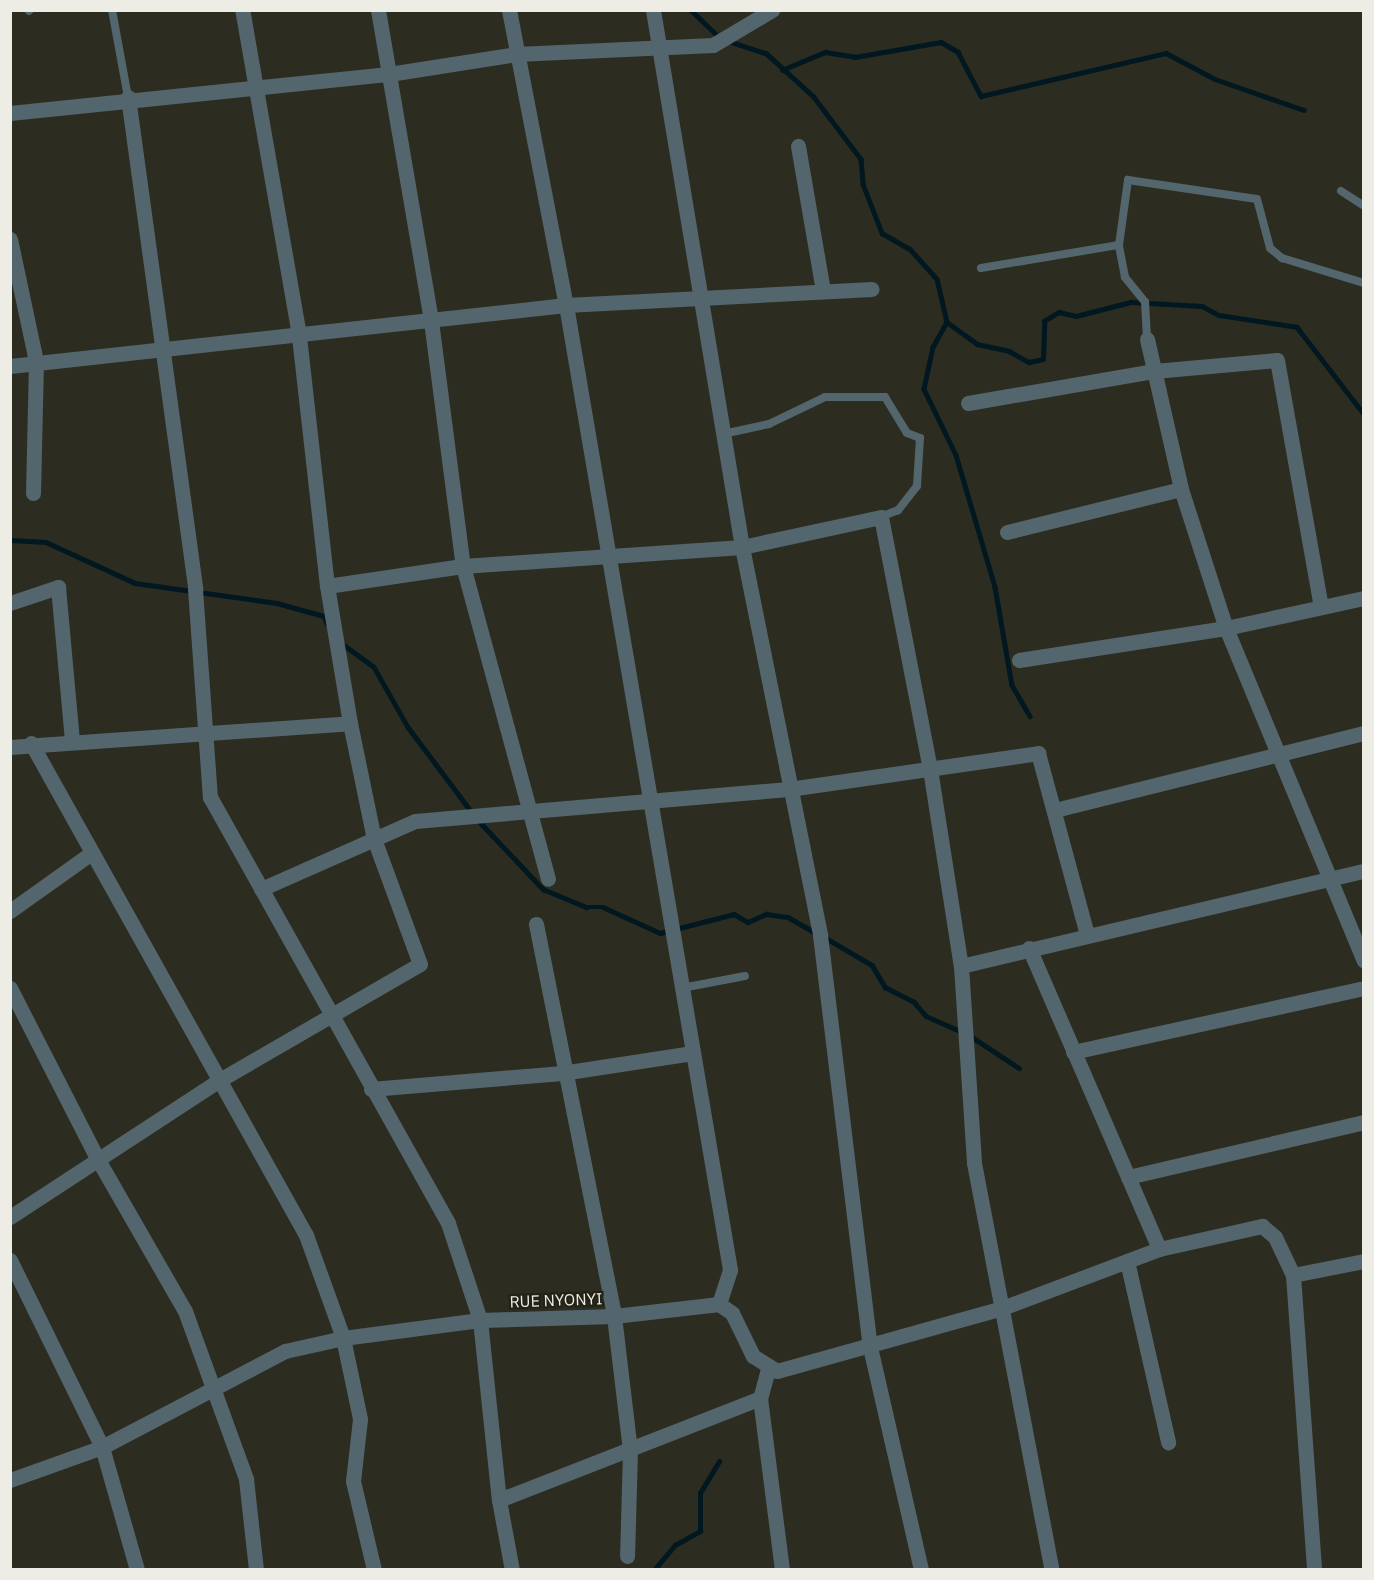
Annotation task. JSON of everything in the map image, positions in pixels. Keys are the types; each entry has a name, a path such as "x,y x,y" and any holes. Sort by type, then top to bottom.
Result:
{"street":[{"path":"10,1217 218,1081 328,1014 420,964 374,839 350,723 327,586 299,334 243,10"},
{"path":"378,10 431,321 463,566 532,811 548,879"},
{"path":"509,10 566,305 648,800 730,1270 719,1304 732,1313 753,1356 768,1369"},
{"path":"653,10 657,49 742,547 820,935 870,1347 921,1569"},
{"path":"10,113 128,97 389,74 516,54 657,49 721,39 772,10"},
{"path":"128,97 165,350 195,593 210,797 328,1014 448,1223 480,1320 499,1500 512,1569"},
{"path":"798,146 823,291"},
{"path":"10,239 36,361 33,493"},
{"path":"10,366 36,361 165,350 566,305 698,296 872,289"},
{"path":"1147,339 1181,489 1226,628 1364,961"},
{"path":"968,403 1154,371 1277,360 1321,607"},
{"path":"1007,532 1181,489"},
{"path":"327,586 463,566 742,547 881,517 930,769 960,966 968,1023 974,1163 1051,1568"},
{"path":"10,603 58,587 72,740"},
{"path":"1019,660 1226,628 1364,598"},
{"path":"10,747 72,740 350,723"},
{"path":"1055,810 1277,752 1364,733"},
{"path":"31,743 90,854 306,1235 343,1338 360,1419 353,1481 374,1569"},
{"path":"261,889 415,821 789,789 1038,753 1087,935"},
{"path":"10,911 90,854"},
{"path":"960,966 1364,871"},
{"path":"536,924 562,1073 614,1316 630,1451 627,1557"},
{"path":"1029,948 1159,1249"},
{"path":"10,988 97,1158 185,1311 216,1386 246,1479 256,1569"},
{"path":"1073,1052 1364,988"},
{"path":"371,1089 562,1073 692,1053"},
{"path":"1128,1177 1364,1122"},
{"path":"768,1369 870,1347 1002,1308 1159,1249 1262,1226 1275,1237 1293,1275 1314,1569"},
{"path":"10,1260 102,1447 137,1569"},
{"path":"1127,1261 1168,1442"},
{"path":"1293,1275 1364,1261"},
{"name":"RUE NYONYI","path":"10,1480 102,1447 285,1351 343,1338 480,1320 614,1316 719,1304"},
{"path":"768,1369 760,1398 782,1569"},
{"path":"499,1500 630,1451 760,1398"}],"lane":[{"path":"112,10 128,97"},
{"path":"1147,339 1145,306 1125,277 1119,245 1128,180 1210,188 1257,199 1270,248 1282,258 1364,283"},
{"path":"1341,191 1364,206"},
{"path":"981,268 1119,245"},
{"path":"723,434 768,424 825,397 885,397 907,433 920,438 917,486 898,510 881,517"},
{"path":"682,987 745,976"}],"waterway":[{"path":"691,10 720,38"},
{"path":"728,41 766,53 814,97 861,159 863,184 882,233 910,249 937,279 947,322 977,344 1009,351 1029,362 1043,359 1044,321 1059,312 1076,316 1131,302 1202,306 1219,315 1297,327 1364,414"},
{"path":"782,70 825,52 855,57 941,42 958,52 981,96 1166,53 1215,79 1304,110"},
{"path":"947,322 933,347 924,389 956,455 995,587 1012,685 1030,716"},
{"path":"10,540 46,542 135,583 277,603 324,616 327,623"},
{"path":"340,642 374,667 408,727 473,814"},
{"path":"478,820 543,889 586,907 603,907 660,933 734,914 748,922 766,914 788,917 816,933"},
{"path":"824,937 872,965 885,987 914,1002 926,1016 962,1032"},
{"path":"969,1035 1019,1068"},
{"path":"654,1570 675,1545 700,1531 700,1493 719,1461"}]}
